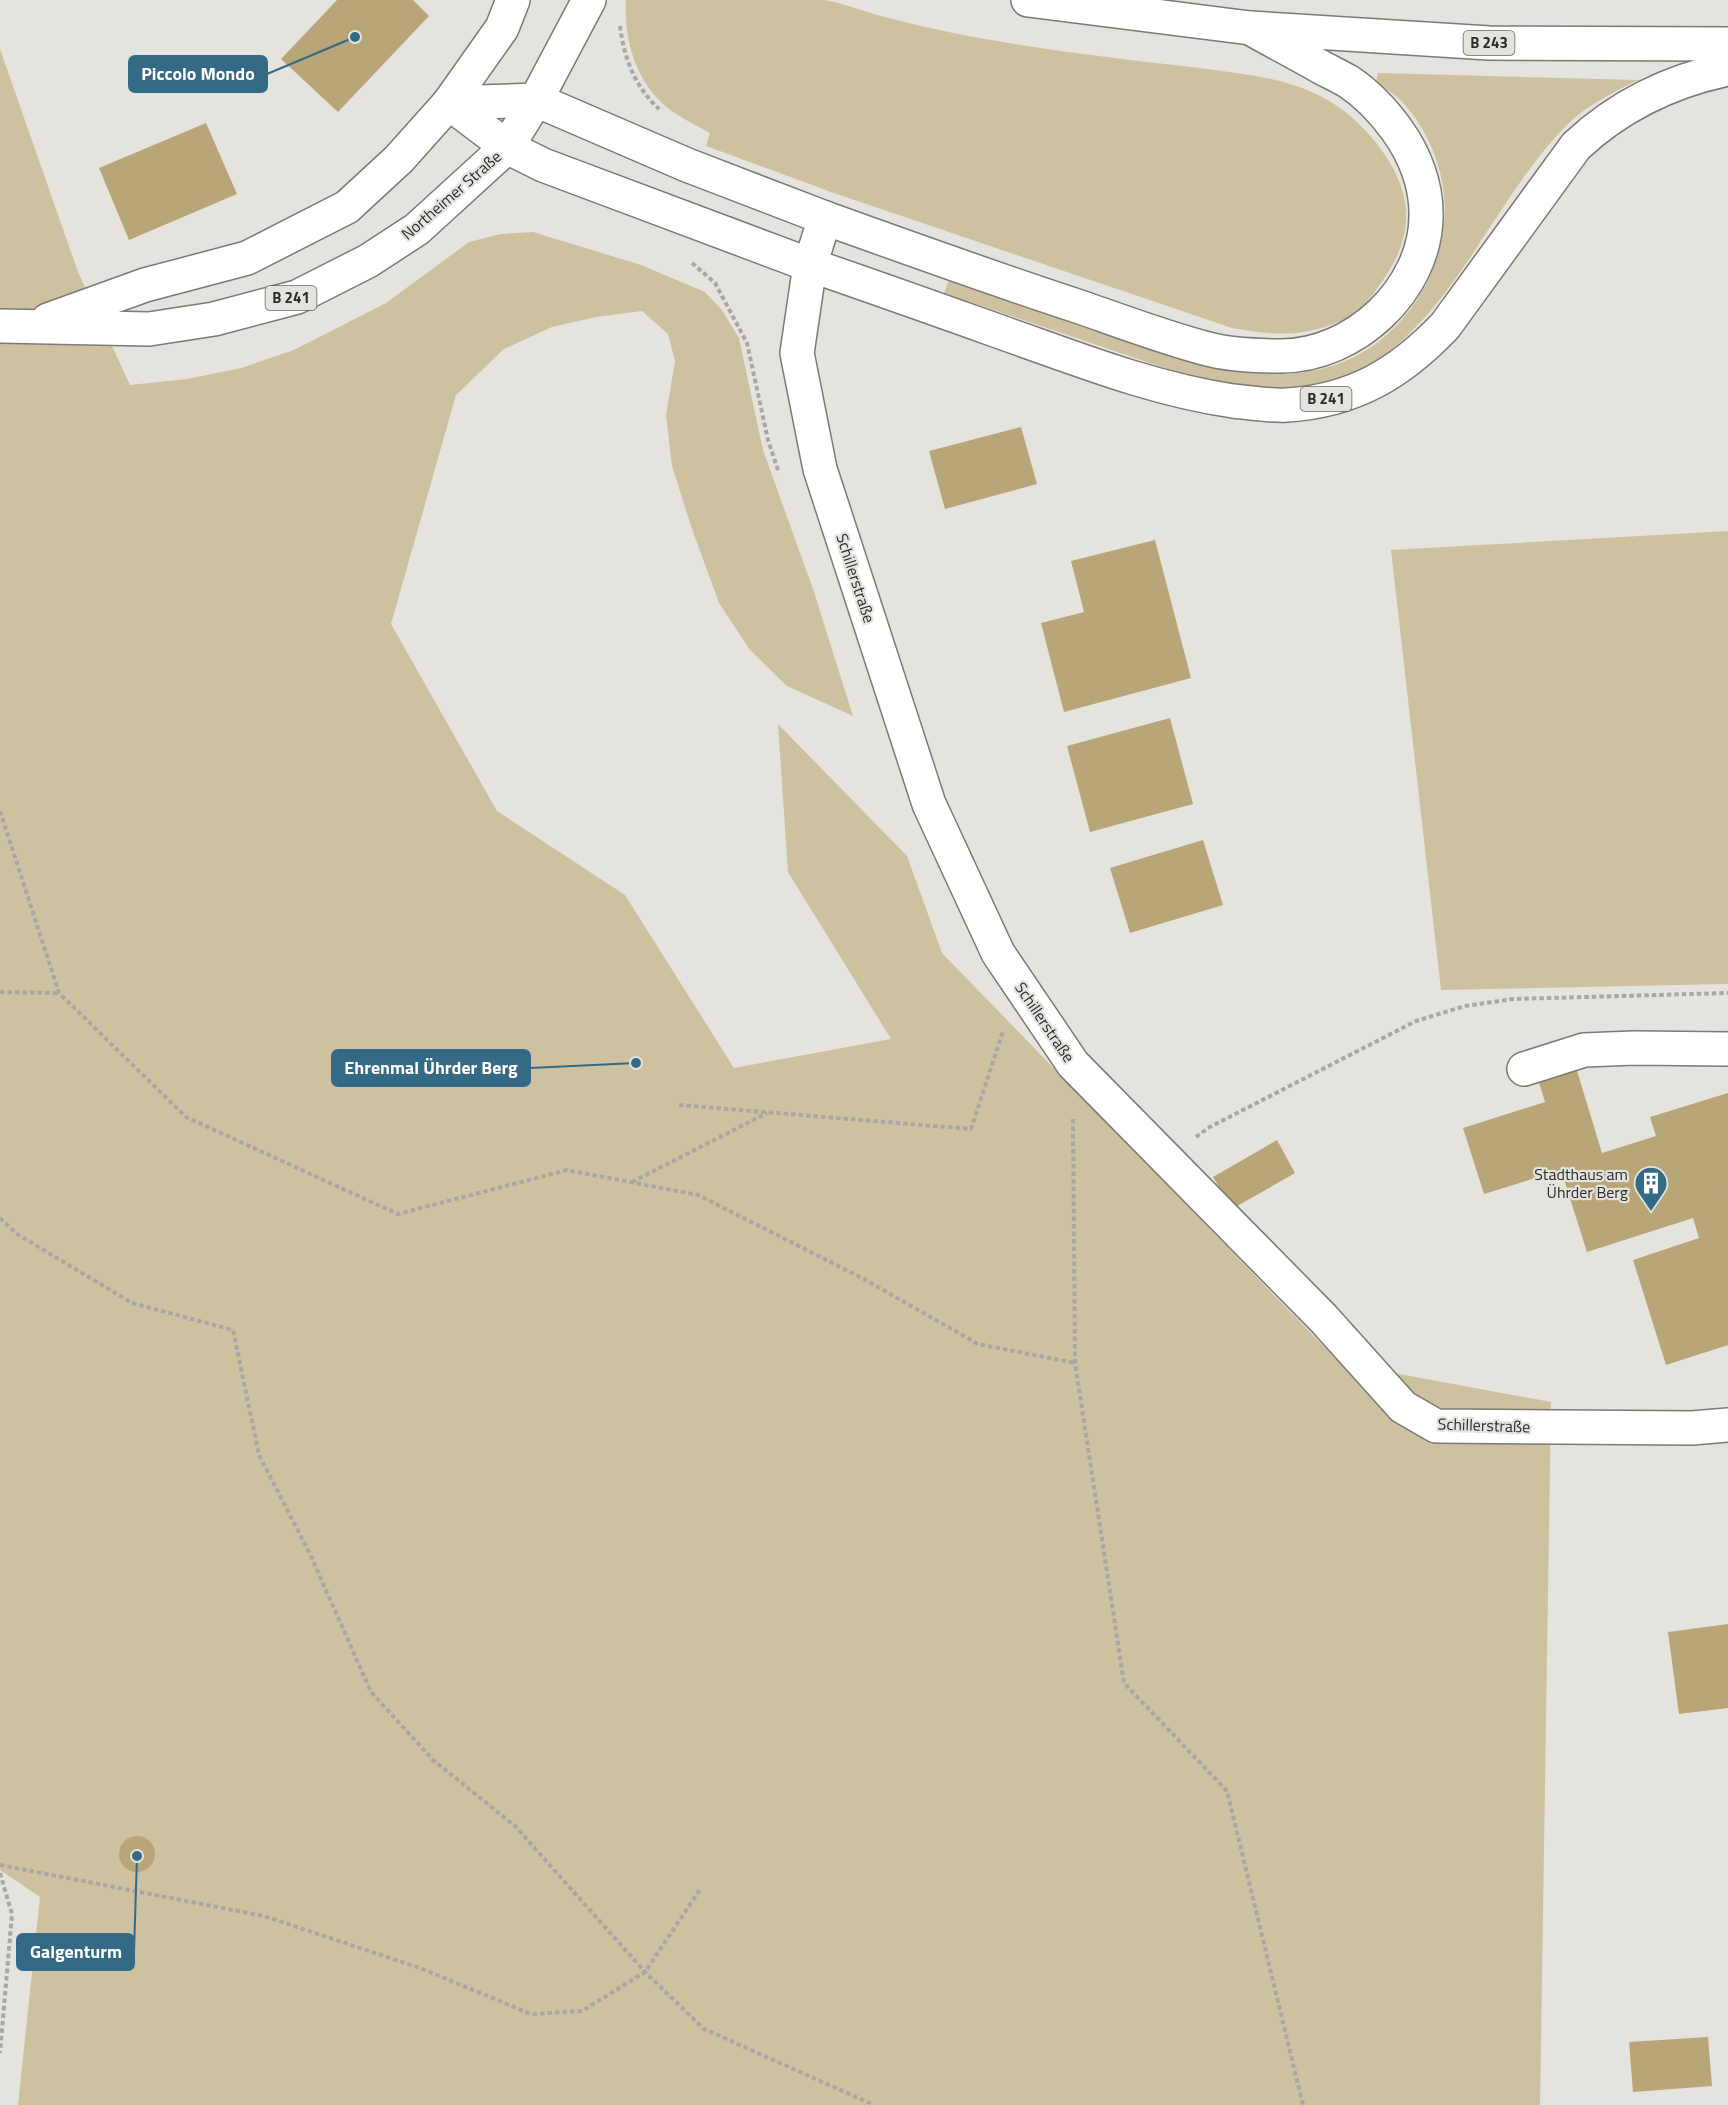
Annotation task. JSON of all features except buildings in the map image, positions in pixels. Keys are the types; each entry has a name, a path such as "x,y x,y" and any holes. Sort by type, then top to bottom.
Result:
{"main road":[{"name":"Northeimer Straße","path":"14,326 145,285 247,258 346,207 399,159 449,103 502,28 513,0"},
{"name":"Northeimer Straße","path":"14,326 149,329 214,319 297,297 368,261 417,229 507,147 536,100 589,0"},
{"name":"B 243","path":"1028,0 1250,28 1489,44 1728,44"},
{"path":"449,103 536,100 687,165 825,218 972,272 1206,349 1259,356 1286,356 1313,352 1357,334 1374,321 1400,290 1409,275 1419,254 1426,216 1419,173 1398,132 1381,110 1349,82 1250,28"},
{"name":"B 241","path":"507,147 543,165 810,265 1137,379 1203,397 1287,405 1319,401 1370,386 1421,352 1446,326 1554,173 1576,146 1599,124 1645,98 1703,75 1728,69"},
{"path":"449,103 507,147"},
{"name":"Schillerstraße","path":"825,218 810,265 797,353 820,470 929,804 998,953 1072,1064 1323,1317 1403,1407 1436,1426 1692,1428 1728,1425"},
{"path":"1524,1069 1584,1050 1728,1048"}],"path":[{"path":"0,811 59,993 186,1117 398,1214 567,1170 698,1195 862,1278 978,1344 1075,1363"},
{"path":"0,992 59,993"},
{"path":"1167,1159 1208,1128 1405,1027 1465,1006 1513,999 1728,993"},
{"path":"679,1105 970,1129 1006,1024"},
{"path":"1072,1064 1075,1363 1124,1683 1227,1791 1303,2105"},
{"path":"631,1182 769,1112"},
{"path":"0,1218 17,1234 132,1304 233,1330 259,1455 310,1554 371,1692 433,1760 514,1826 645,1972 704,2029 874,2105"},
{"path":"0,1865 264,1916 420,1968 531,2014 582,2011 645,1972 701,1888"},
{"path":"0,1873 12,1914 0,2053"}],"shaded area":[{"path":"626,0 825,0 881,16 978,38 1247,75 1293,85 1322,97 1351,116 1388,159 1403,192 1406,208 1404,237 1388,272 1370,298 1353,314 1340,321 1313,330 1286,334 1232,328 831,192 706,146 710,133 667,108 644,81 629,42"},
{"path":"0,49 78,272 130,385 187,379 241,368 294,350 386,303 469,242 501,234 533,232 641,265 705,292 722,310 739,338 763,450 813,589 853,716 787,686 750,650 719,603 672,466 666,415 675,361 668,334 642,311 596,317 552,327 504,349 456,395 391,624 497,811 625,895 734,1068 891,1039 788,872 778,724 907,856 942,953 1340,1363 1551,1402 1540,2105 18,2105 40,1897 0,1870"},
{"path":"1378,73 1638,80 1592,105 1568,124 1534,163 1443,296 1408,334 1369,365 1321,384 1264,389 1232,385 1179,373 944,293 949,280 1172,356 1252,373 1291,374 1329,367 1365,351 1398,324 1422,292 1441,244 1445,213 1441,177 1429,142 1410,111 1396,96 1376,81"},
{"path":"1728,531 1728,984 1441,990 1391,550"}],"place":[{"name":"Piccolo Mondo","path":"355,37"},
{"name":"Ehrenmal Ührder Berg","path":"636,1063"},
{"name":"Stadthaus am Ührder Berg","path":"1651,1212"},
{"name":"Galgenturm","path":"137,1856"}]}
